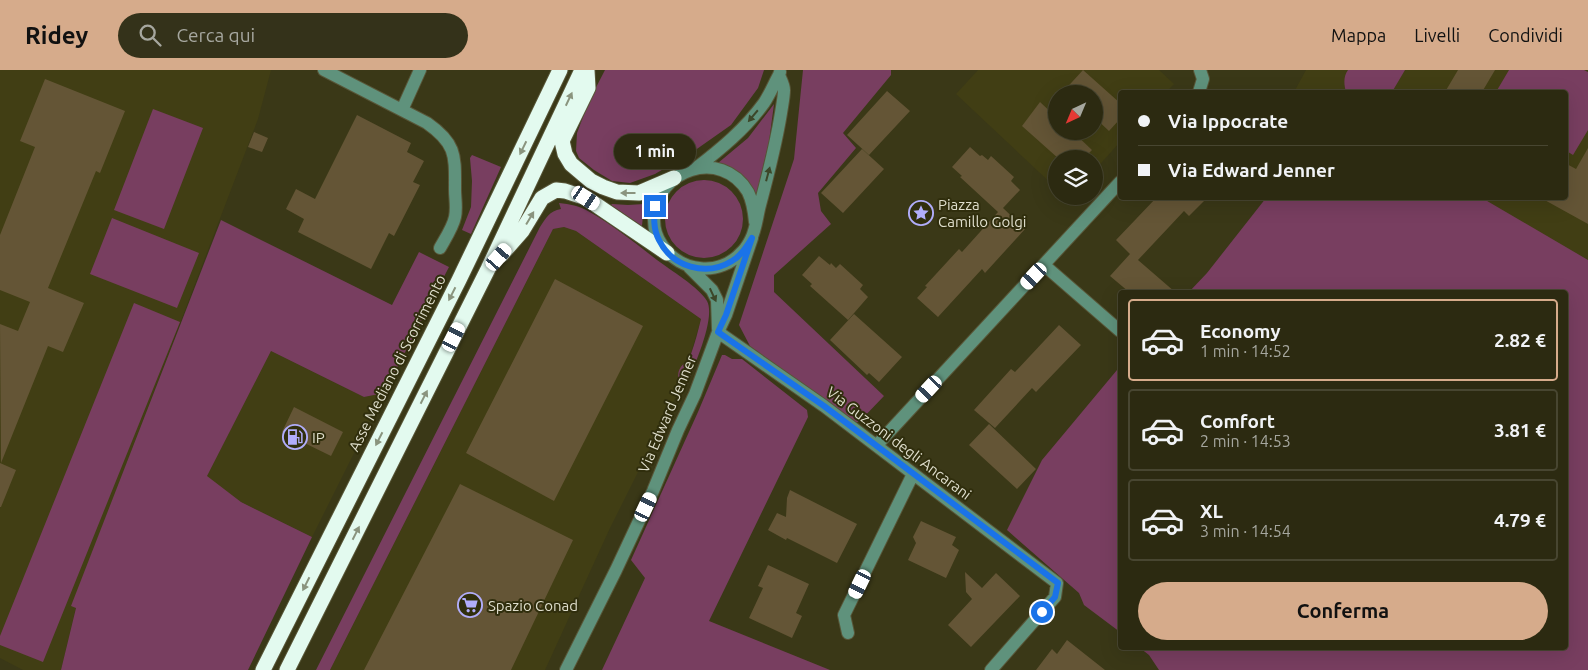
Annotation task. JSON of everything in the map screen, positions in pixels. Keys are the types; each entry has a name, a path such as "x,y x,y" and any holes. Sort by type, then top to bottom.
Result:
{"highway":[{"name":"Asse Mediano di Scorrimento","path":"263,670 459,280 560,70"},
{"path":"287,670 488,269 582,70"},
{"path":"587,70 588,88 562,141 565,154 571,164 591,181 617,192 639,192 674,178"},
{"path":"488,269 522,231 542,198 556,190 565,190 586,198 667,253"}],"street":[{"path":"324,70 427,124 440,133 450,145 456,166 455,217 440,248"},
{"path":"402,110 420,70"},
{"path":"1200,70 1203,79 1200,90"},
{"name":"Via Edward Jenner","path":"696,168 728,144 750,120 764,102 780,73"},
{"name":"Via Edward Jenner","path":"566,670 653,491 695,394 726,315 752,238 771,162 780,121 784,90 780,73"},
{"name":"Via Edward Jenner","path":"752,238 744,251 733,261 712,268 690,267 678,262 667,253 658,239 654,222 655,206 662,190 674,178 696,168 711,168 726,172 739,181 748,192 754,206 755,222"},
{"path":"877,445 1118,184"},
{"path":"1044,265 1118,329"},
{"name":"Via Edward Jenner","path":"690,267 712,290 717,300 718,332"},
{"name":"Via Guzzoni degli Ancarani","path":"718,332 877,445 1058,583 1055,597 991,670"},
{"path":"848,633 844,615 913,474"}],"shaded area":[{"path":"0,70 271,70 258,119 72,606 76,607 61,670 23,670 0,658"},
{"path":"605,70 764,70 758,88 731,125 694,151 655,174 630,183 612,181 579,158 576,151 577,133 589,101"},
{"path":"803,70 891,70 891,75 843,133 856,148 818,193 821,211 831,224 774,275 774,292 884,396 860,421 855,423 750,346 739,325 794,159"},
{"path":"978,70 1159,70 1174,84 1168,90 1118,90 1118,144 1103,161 1103,150 1048,150 1048,180 956,94"},
{"path":"1306,70 1588,70 1588,457 1568,314 1568,290 1561,290 1390,200 1568,200 1568,90 1295,90"},
{"path":"1348,70 1405,70 1393,90 1346,90 1345,75"},
{"path":"1509,70 1584,70 1588,72 1588,130 1573,155 1568,152 1568,90 1497,90"},
{"path":"774,104 769,142 756,196 733,169 718,163 748,138"},
{"path":"153,109 203,128 164,229 114,210"},
{"path":"472,155 501,167 471,234 462,230 471,207 472,181 470,158"},
{"path":"696,180 712,180 726,186 737,197 743,211 743,227 737,241 726,252 712,258 696,258 682,252 671,241 665,227 665,211 671,197 682,186"},
{"path":"1264,200 1485,200 1588,260 1588,670 1159,670 1149,655 1143,650 1568,650 1568,290 1191,290 1207,273"},
{"path":"559,203 581,208 606,222 691,285 707,301 709,319 699,354 687,384 679,382 678,372 691,354 701,319 576,231 564,227 553,229 330,670 316,670 540,227 551,213 561,209"},
{"path":"644,204 642,226 611,205"},
{"path":"112,218 199,253 177,308 90,274"},
{"path":"221,220 392,305 419,252 449,267 384,393 364,397 271,351 207,476 241,502 312,537 248,670 61,670 76,608 71,606"},
{"path":"564,227 576,231 701,319 681,386 610,528 545,670 330,670 553,229"},
{"path":"134,303 180,322 43,662 0,645 0,636"},
{"name":"IP","path":"271,351 364,397 384,393 312,537 241,502 206,477"},
{"path":"722,355 732,359 742,359 807,410 808,417 709,621 830,670 602,670 645,578 631,560"},
{"path":"1118,370 1118,630 1084,605 1079,593 1007,530 1042,460"}],"building":[{"path":"1083,70 1100,85 1069,85"},
{"path":"1458,70 1495,70 1483,90 1446,90"},
{"path":"45,79 125,111 100,173 96,171 48,288 84,303 63,352 48,346 1,463 0,324 18,331 30,302 0,290 0,235 35,147 20,141"},
{"path":"1103,88 1118,101 1118,121 1109,131 1103,125"},
{"path":"887,91 910,111 869,155 847,135"},
{"path":"1040,102 1048,110 1048,140 1081,140 1092,150 1049,150 1022,126"},
{"path":"357,115 411,143 407,152 424,161 413,182 420,185 394,236 389,233 371,269 298,232 304,219 286,209 296,189 315,199"},
{"path":"254,132 268,138 262,152 248,147"},
{"path":"970,147 988,160 991,156 1014,177 1011,181 1020,190 1003,208 1025,229 985,273 982,269 938,317 917,298 927,287 925,286 959,249 962,252 998,212 960,177 962,176 952,167"},
{"path":"1588,148 1588,224 1545,200 1568,200 1568,165 1576,169"},
{"path":"862,149 884,169 843,213 821,193"},
{"path":"1154,200 1205,200 1189,216 1184,211 1138,260 1173,290 1127,290 1110,276 1130,254 1116,240"},
{"path":"819,256 836,268 840,264 863,285 860,289 868,297 848,320 810,286 812,284 802,275"},
{"path":"555,279 643,326 554,501 466,453"},
{"path":"854,314 902,357 879,382 869,373 867,375 830,340"},
{"path":"1059,325 1081,345 1036,392 1032,388 995,428 974,410 1011,369 1015,372"},
{"path":"294,407 343,432 331,456 282,432"},
{"path":"989,424 1036,469 1017,489 969,445"},
{"path":"0,463 16,470 1,507 0,507"},
{"name":"Spazio Conad","path":"460,484 573,540 511,670 364,670"},
{"path":"790,490 857,524 837,563 768,530 777,513 786,517 787,498"},
{"path":"921,521 956,537 952,545 959,550 946,578 908,560 916,543 913,537"},
{"path":"768,565 809,584 796,613 802,616 792,638 749,618 763,588 758,586"},
{"path":"965,572 982,588 996,573 1020,596 971,647 948,625 972,599 966,592"},
{"path":"1067,640 1105,670 1036,670 1052,649 1057,654"}],"place":[{"name":"Piazza Camillo Golgi","path":"921,213"},
{"name":"IP","path":"295,437"},
{"name":"Spazio Conad","path":"470,605"}],"route":[{"path":"655,206 654,222 658,239 667,253 678,262 690,267 704,269 719,267 733,261 744,251 752,238 726,315 718,332 877,445 1058,583 1055,597 1042,612"}]}
